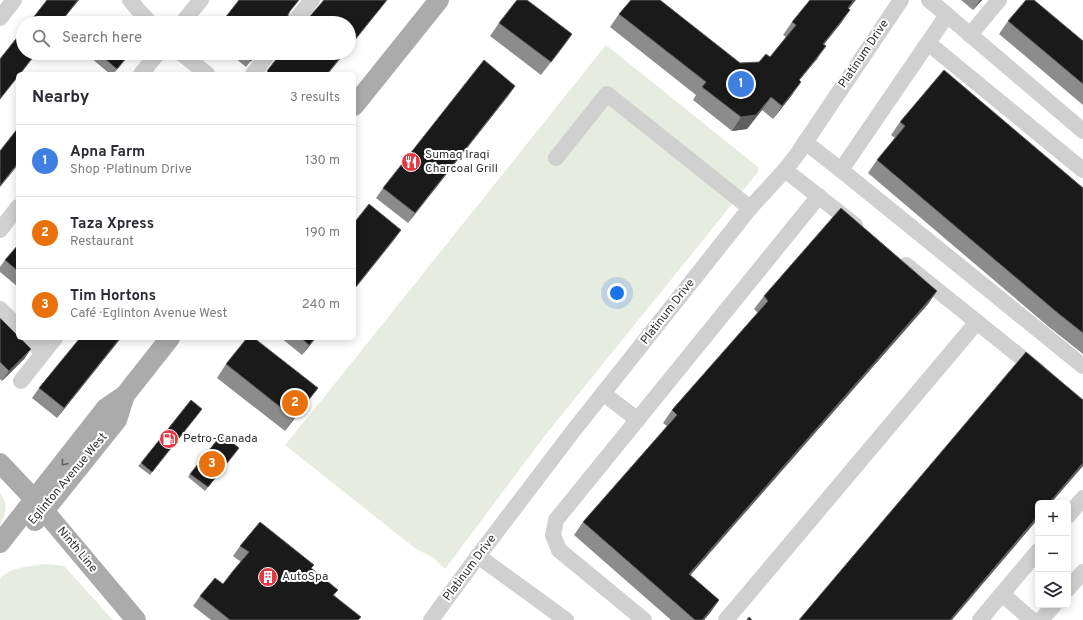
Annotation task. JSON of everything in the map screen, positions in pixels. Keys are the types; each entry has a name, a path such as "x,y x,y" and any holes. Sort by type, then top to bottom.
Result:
{"main road":[{"path":"356,104 439,0"},
{"name":"Eglinton Avenue West","path":"0,556 10,548 106,408 125,395 168,340"},
{"name":"Ninth Line","path":"0,463 39,505 136,620"},
{"name":"Eglinton Avenue West","path":"0,543 39,505"}],"street":[{"path":"0,18 14,0"},
{"path":"130,0 144,16"},
{"path":"188,16 201,0"},
{"path":"299,16 312,0"},
{"name":"Platinum Drive","path":"431,620 574,430 750,208 785,170 806,142 900,0"},
{"path":"929,0 1083,132"},
{"path":"970,35 999,0"},
{"path":"842,170 947,15"},
{"path":"928,43 1083,170"},
{"path":"143,72 152,60"},
{"path":"190,60 205,72"},
{"path":"255,72 264,60"},
{"path":"556,158 607,94 750,208"},
{"path":"806,142 1083,366"},
{"path":"785,170 868,235"},
{"path":"644,620 558,550 553,535 556,520 819,196"},
{"path":"0,230 16,210"},
{"path":"892,254 1052,382"},
{"path":"0,309 16,325"},
{"path":"726,620 977,322"},
{"path":"31,340 43,353"},
{"path":"21,381 53,340"},
{"path":"604,394 638,420"},
{"path":"1071,512 1083,498"},
{"path":"980,620 1035,555"},
{"path":"478,556 566,620"},
{"path":"1071,586 1083,572"},
{"path":"1002,594 1032,620"},
{"path":"1041,620 1051,608"}],"shaded area":[{"path":"606,45 758,167 758,172 543,438 445,569 434,558 416,549 285,445"},
{"path":"0,493 5,502 6,509 0,525"},
{"path":"47,564 64,566 113,620 0,620 0,579 10,571 16,569"}],"building":[{"path":"47,0 78,0 65,16 34,16"},
{"path":"239,0 299,0 290,11 288,16 226,16"},
{"path":"324,0 387,0 356,38 356,16 310,16"},
{"path":"517,0 527,0 572,34 551,62 499,23"},
{"path":"631,0 660,0 740,63 759,62 766,54 770,57 796,25 792,22 810,0 854,0 848,8 850,10 823,44 826,46 799,80 801,82 782,106 771,97 756,115 741,117 702,87 706,82 619,14"},
{"path":"1026,0 1034,0 1083,41 1083,84 1008,21"},
{"path":"16,39 16,60 31,60 22,72 16,72 16,79 0,99 0,59"},
{"path":"106,60 124,60 117,69"},
{"path":"276,60 338,60 329,72 267,71"},
{"path":"484,60 515,86 415,213 383,188"},
{"path":"944,70 1083,188 1083,333 877,160 905,126 900,122"},
{"path":"16,131 16,166 0,186 0,151"},
{"path":"369,204 401,230 356,286 356,220"},
{"path":"841,208 937,291 689,574 719,600 702,620 695,620 583,522 677,415 672,410 768,301 764,296"},
{"path":"16,247 16,269 5,260"},
{"path":"0,318 16,334 16,340 22,340 31,349 9,371 0,362"},
{"path":"78,340 118,340 64,408 39,388"},
{"path":"245,340 257,340 318,388 294,418 226,364"},
{"path":"303,340 313,340 309,345"},
{"path":"1026,352 1083,400 1083,463 1052,500 1035,500 1035,520 950,620 799,620"},
{"name":"Petro-Canada","path":"191,400 202,409 152,472 141,463"},
{"path":"222,434 239,448 208,487 190,474"},
{"name":"AutoSpa","path":"260,522 314,565 311,568 338,590 333,595 361,617 358,620 230,620 200,596 215,578 223,584 249,552 240,546"}],"place":[{"name":"Apna Farm","path":"741,84"},
{"name":"Sumaq Iraqi Charcoal Grill","path":"411,162"},
{"name":"Taza Xpress","path":"295,403"},
{"name":"Petro-Canada","path":"169,439"},
{"name":"Tim Hortons","path":"212,464"},
{"name":"AutoSpa","path":"268,577"}]}
